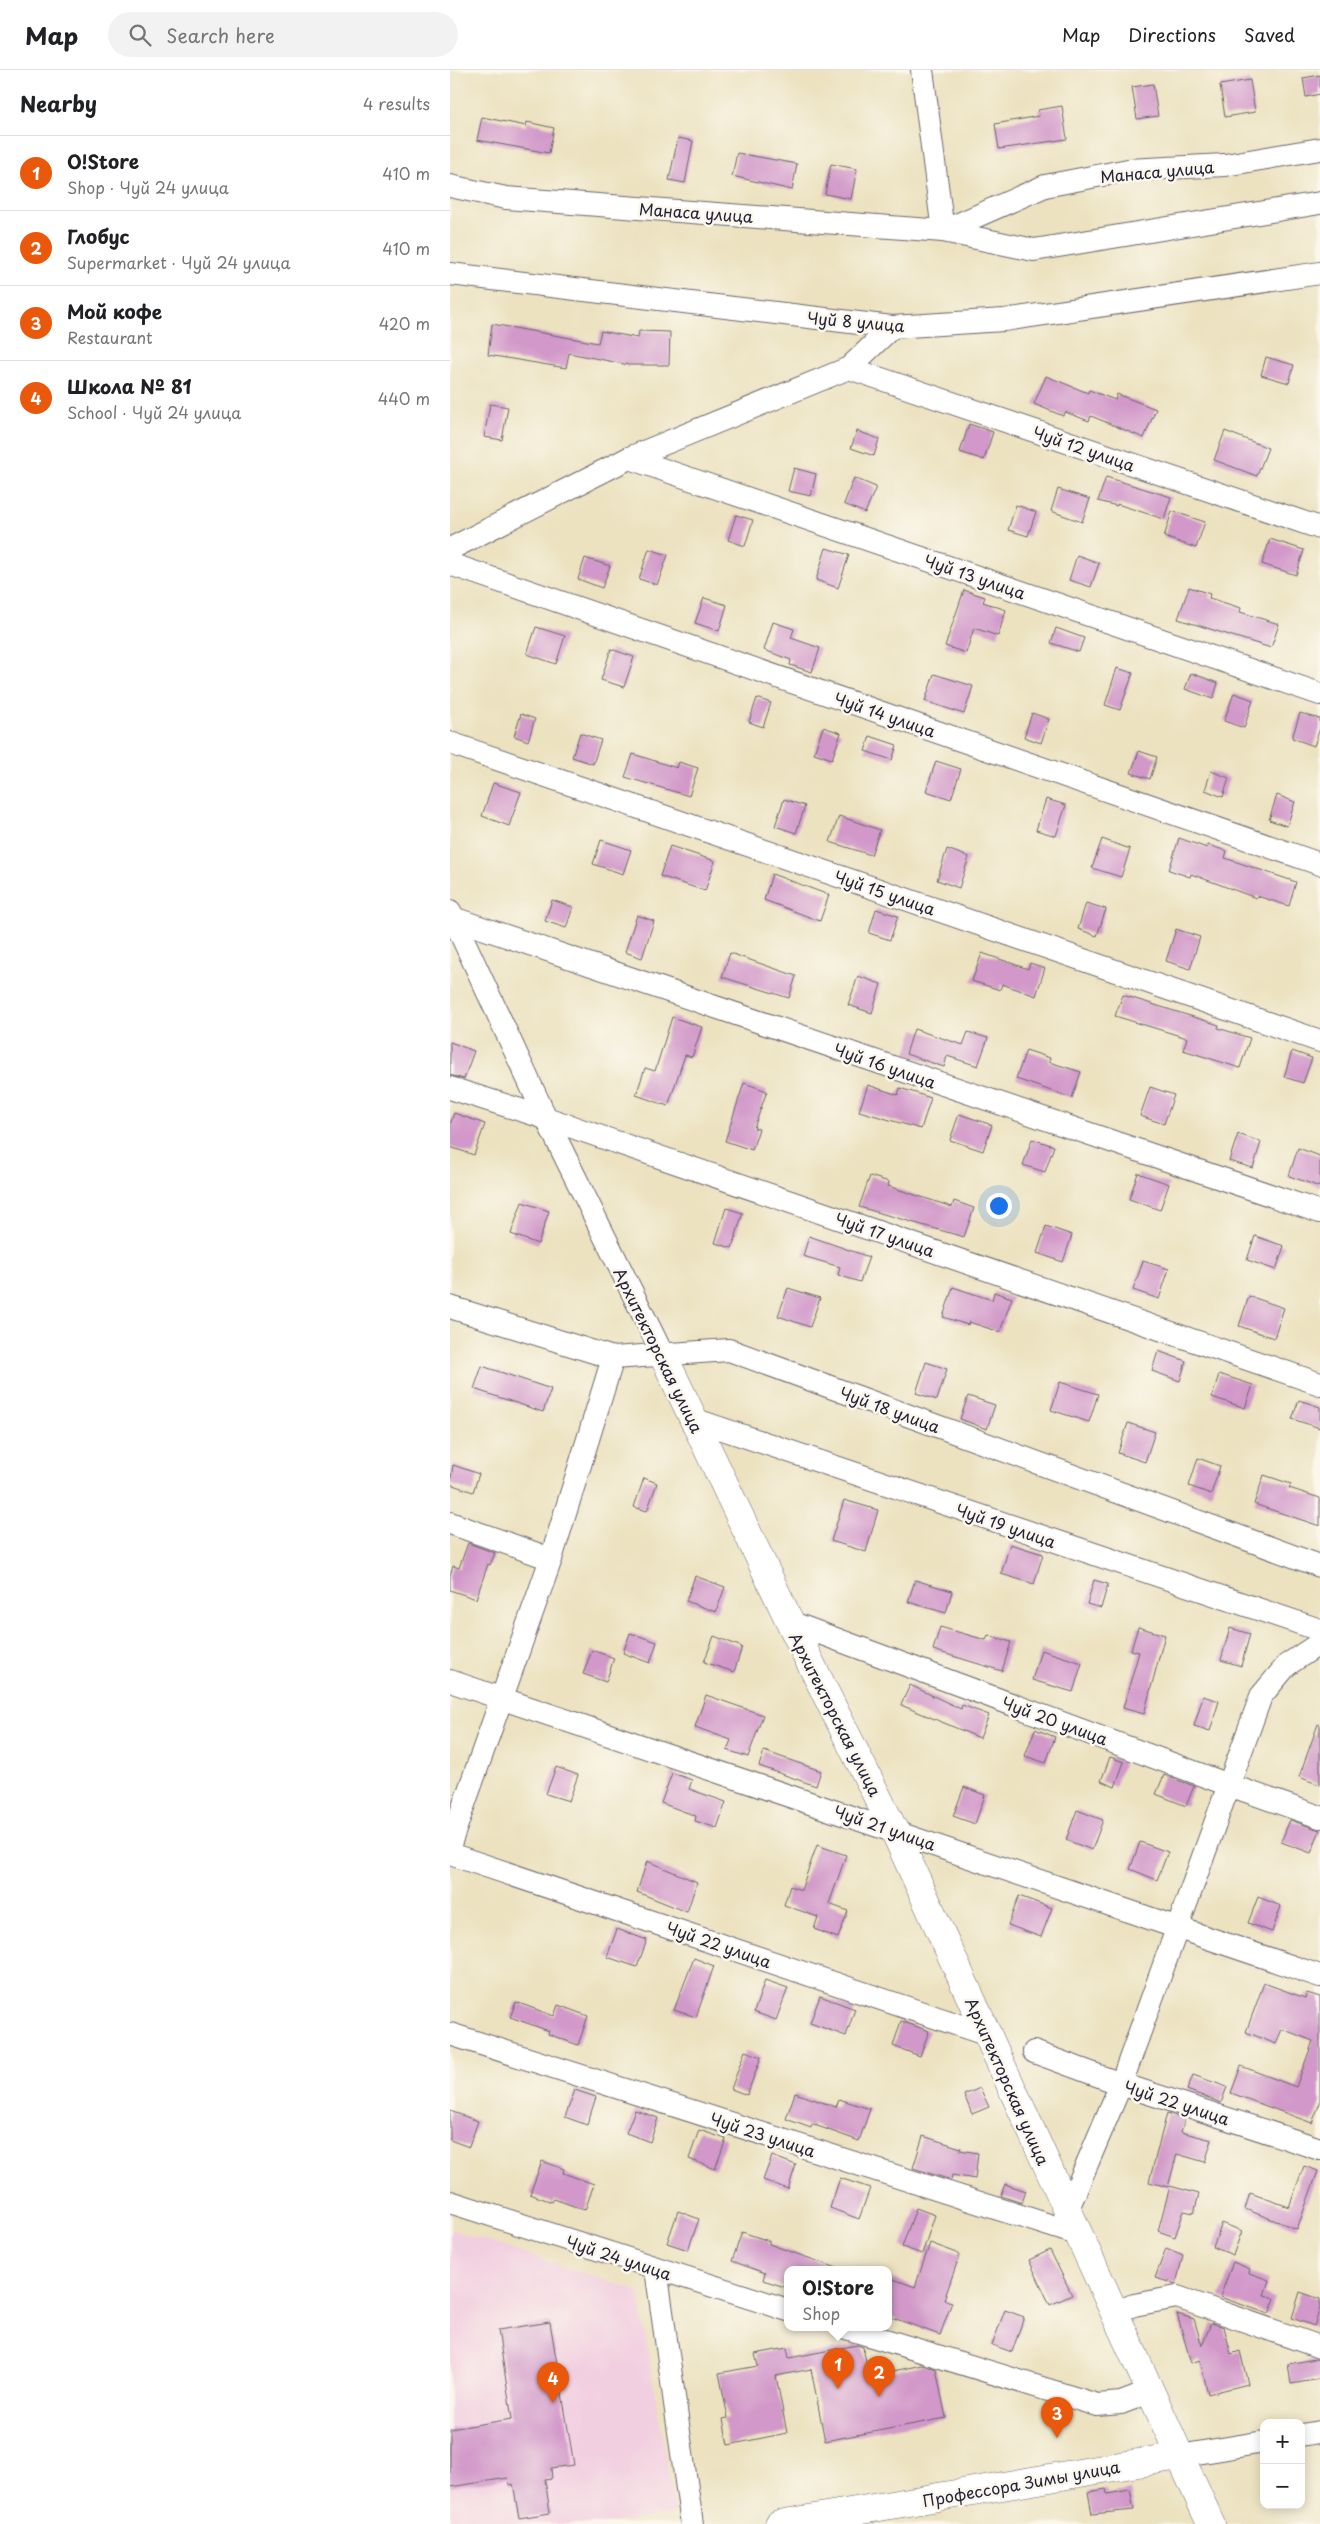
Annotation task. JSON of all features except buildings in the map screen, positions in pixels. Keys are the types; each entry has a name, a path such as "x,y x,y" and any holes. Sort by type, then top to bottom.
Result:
{"street":[{"path":"922,70 943,231"},
{"name":"Манаса улица","path":"943,231 1045,186 1128,170 1225,165 1320,149"},
{"name":"Манаса улица","path":"450,186 506,198 943,231 1034,250 1320,202"},
{"name":"Чуй 8 улица","path":"450,274 892,327 1004,320 1320,273"},
{"path":"450,550 630,458 849,368 892,327"},
{"name":"Чуй 12 улица","path":"849,368 1320,528"},
{"name":"Чуй 13 улица","path":"630,458 1320,694"},
{"name":"Чуй 14 улица","path":"450,564 1320,864"},
{"name":"Чуй 15 улица","path":"450,743 1320,1041"},
{"name":"Архитекторская улица","path":"451,915 546,1118 790,1622 894,1830 1178,2456 1211,2524"},
{"name":"Чуй 16 улица","path":"451,915 1320,1212"},
{"name":"Чуй 17 улица","path":"450,1088 546,1118 1320,1384"},
{"name":"Чуй 18 улица","path":"450,1307 613,1358 730,1350 1320,1566"},
{"path":"450,1844 551,1560 613,1358"},
{"name":"Чуй 19 улица","path":"693,1419 1320,1630"},
{"path":"450,1523 551,1560"},
{"name":"Чуй 20 улица","path":"790,1622 1229,1785 1320,1816"},
{"path":"1072,2223 1261,1696 1287,1665 1320,1643"},
{"name":"Чуй 21 улица","path":"450,1681 1320,1976"},
{"name":"Чуй 22 улица","path":"450,1854 988,2035"},
{"name":"Чуй 23 улица","path":"450,2034 1072,2223"},
{"name":"Чуй 22 улица","path":"1034,2052 1122,2084 1320,2149"},
{"name":"Чуй 24 улица","path":"450,2202 784,2309"},
{"path":"656,2269 692,2524"},
{"path":"1114,2312 1134,2305 1177,2297 1320,2347"},
{"path":"856,2331 1097,2405 1121,2403 1150,2392"},
{"path":"1305,2434 1320,2432"},
{"name":"Профессора Зимы улица","path":"779,2524 1260,2443"}],"shaded area":[{"path":"450,2229 638,2291 675,2514 605,2524 450,2524"}],"place":[{"name":"O!Store","path":"838,2389"},
{"name":"Глобус","path":"879,2397"},
{"name":"Школа № 81","path":"553,2403"},
{"name":"Мой кофе","path":"1057,2438"}]}
